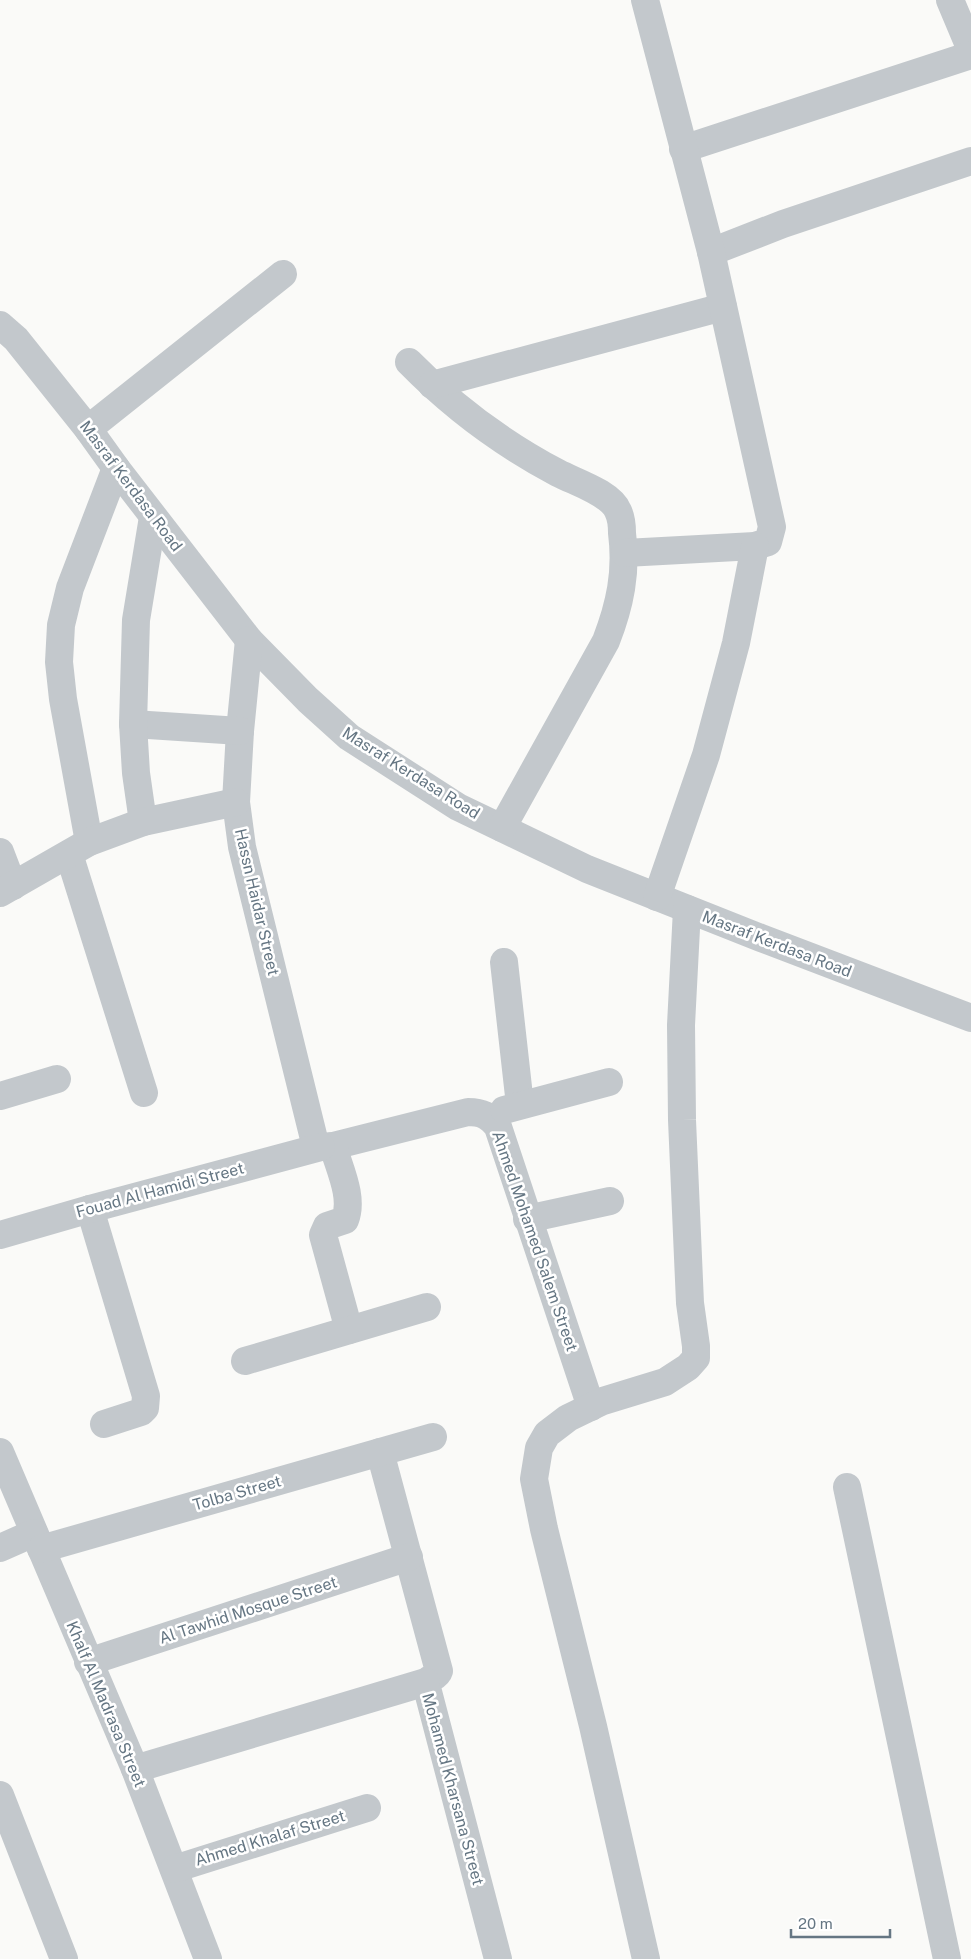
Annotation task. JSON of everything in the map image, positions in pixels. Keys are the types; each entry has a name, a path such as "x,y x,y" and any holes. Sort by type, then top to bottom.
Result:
{"street":[{"path":"625,553 755,546 768,542 772,527 711,252 645,0"},
{"path":"950,0 971,50"},
{"path":"683,149 971,55"},
{"path":"711,252 783,224 971,161"},
{"path":"88,429 283,274"},
{"path":"432,385 724,307"},
{"name":"Masraf Kerdasa Road","path":"0,325 16,339 88,429 153,517 249,640 308,700 349,738 458,807 587,869 971,1018"},
{"path":"409,362 432,385 490,432 557,472 611,499 619,511 625,553 624,577 617,611 606,641 502,828"},
{"path":"116,468 70,588 61,625 59,662 79,848 144,1093"},
{"path":"143,822 136,774 133,724 136,620 153,517"},
{"path":"657,897 706,755 736,643 755,546"},
{"name":"Hassn Haidar Street","path":"249,640 240,731 236,802 242,847 311,1130 314,1139 327,1146 348,1200 345,1220 327,1226 323,1235 349,1330"},
{"path":"133,724 240,731"},
{"path":"0,852 6,890 79,848 143,822 236,802"},
{"path":"646,1959 593,1726 544,1529 534,1479 539,1448 547,1434 568,1418 603,1401 664,1382 688,1367 696,1358 690,1303 682,1110 681,1026 686,909"},
{"path":"504,962 520,1105"},
{"path":"0,1096 57,1079"},
{"path":"486,1115 609,1082"},
{"name":"Ahmed Mohamed Salem Street","path":"327,1146 468,1112 477,1112 493,1120 498,1127 591,1407"},
{"name":"Fouad Al Hamidi Street","path":"0,1235 327,1146"},
{"path":"527,1219 610,1201"},
{"path":"90,1209 146,1396 145,1408 141,1412 104,1424"},
{"path":"245,1361 427,1307"},
{"name":"Tolba Street","path":"0,1548 37,1541 433,1437"},
{"name":"Khalf Al Madrasa Street","path":"0,1452 135,1769 208,1959"},
{"name":"Mohamed Kharsana Street","path":"380,1452 439,1671 438,1674 426,1682 498,1959"},
{"path":"847,1487 947,1959"},
{"name":"Al Tawhid Mosque Street","path":"88,1662 409,1557"},
{"path":"135,1769 426,1682"},
{"path":"0,1795 64,1959"},
{"name":"Ahmed Khalaf Street","path":"174,1868 367,1808"}]}
